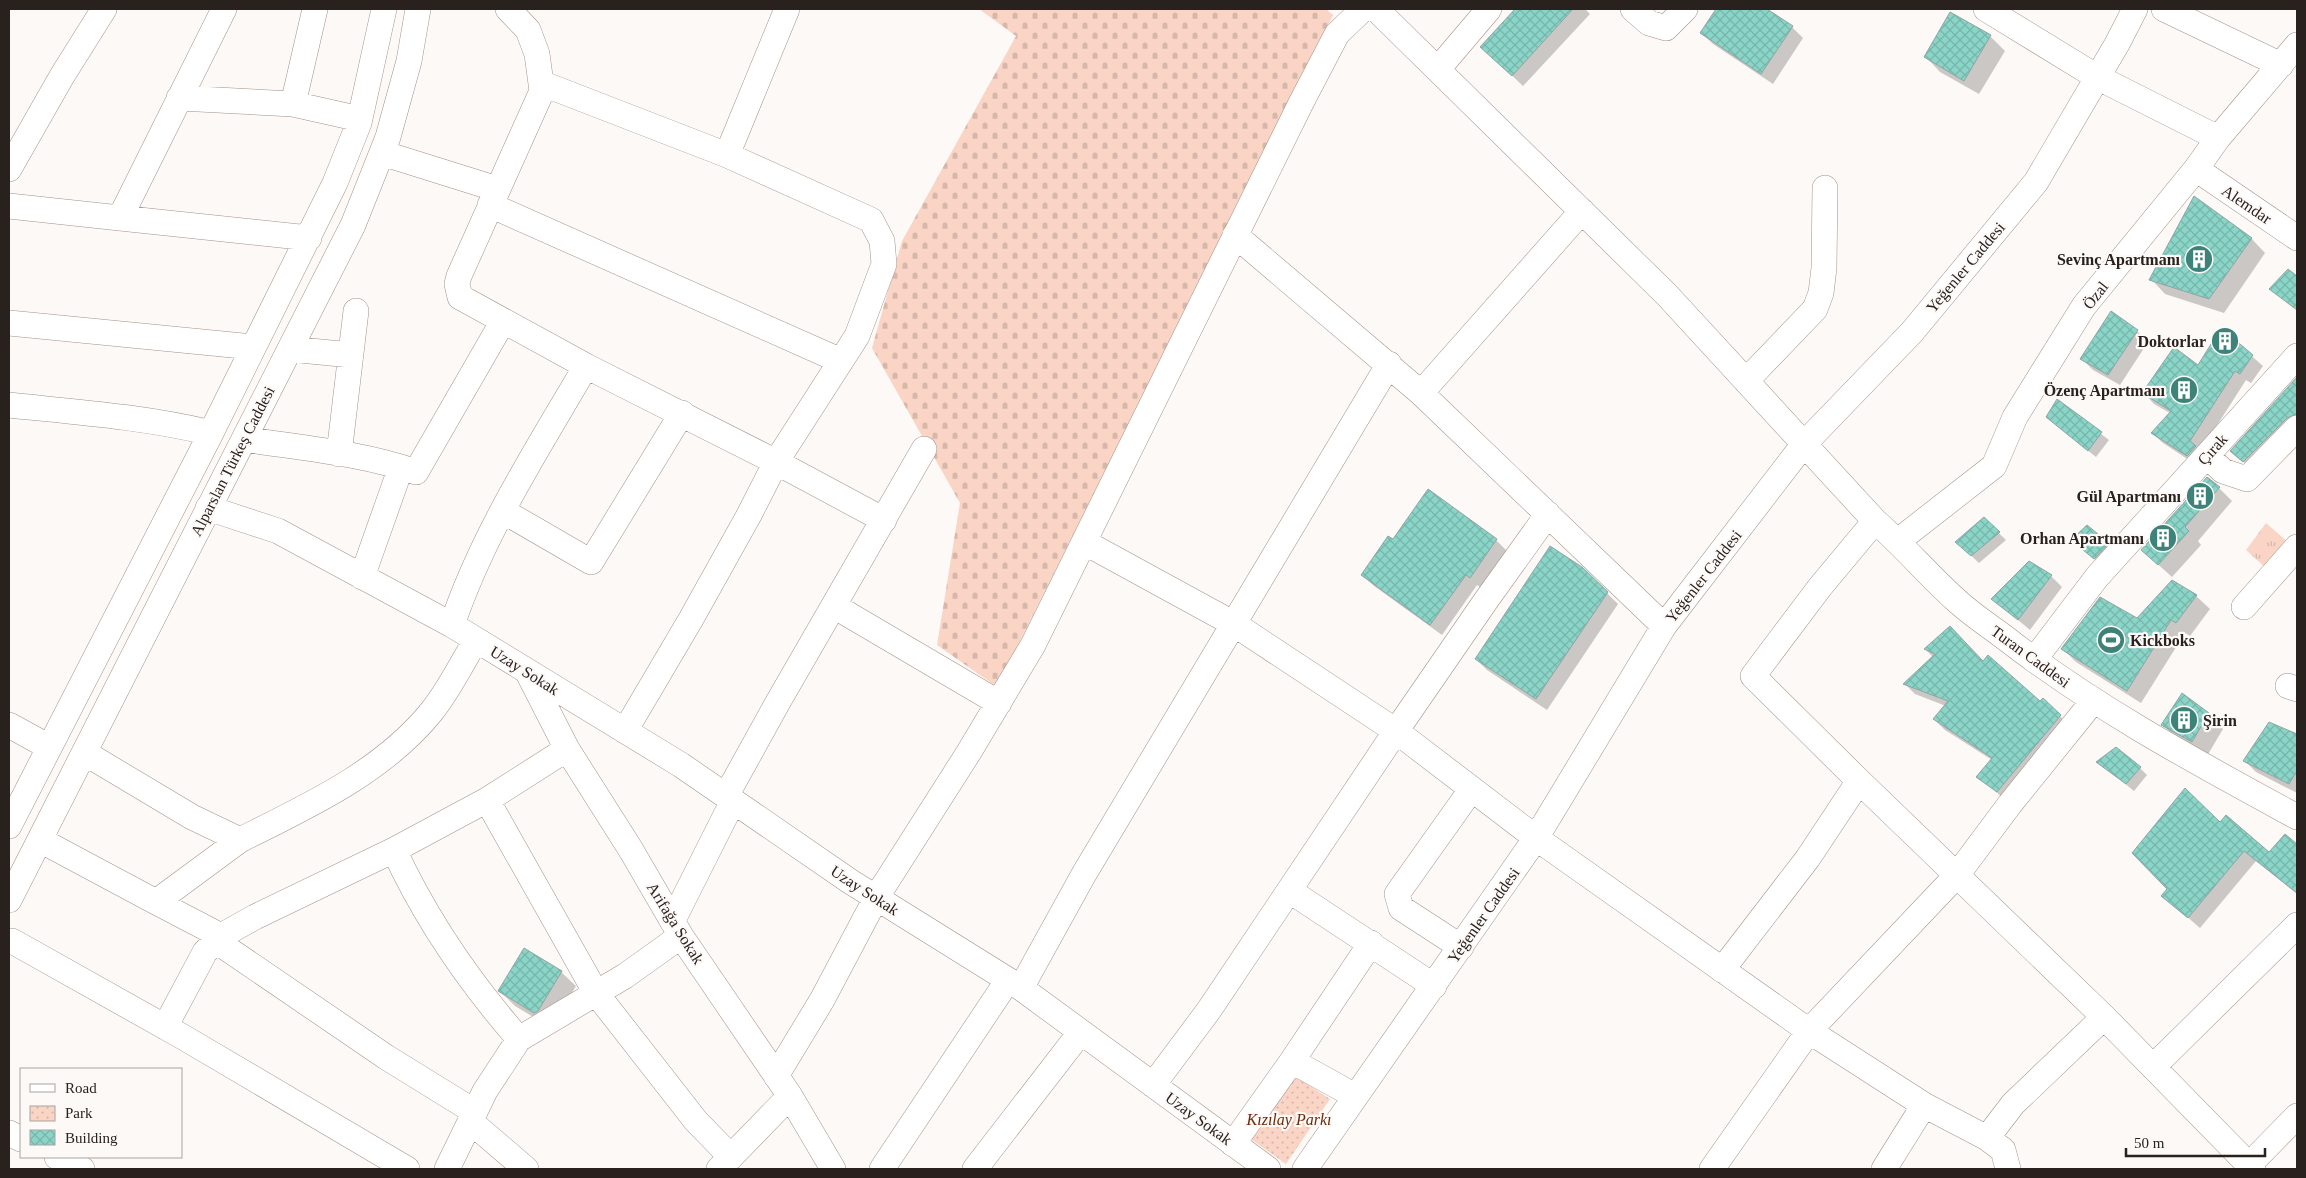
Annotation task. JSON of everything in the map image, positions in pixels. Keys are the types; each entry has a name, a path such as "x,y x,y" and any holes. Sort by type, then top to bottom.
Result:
{"street":[{"path":"9,169 62,76 104,9"},
{"path":"120,218 224,9"},
{"path":"293,104 315,9"},
{"name":"Alparslan Türkeş Caddesi","path":"9,826 211,433 335,183 360,119 384,9"},
{"name":"Alparslan Türkeş Caddesi","path":"9,900 353,225 382,153 409,61 418,9"},
{"path":"508,9 528,30 537,54 542,91 457,284 460,297 586,366 682,413 884,520"},
{"path":"727,155 787,9"},
{"path":"776,1076 822,1000 876,898 1033,645 1337,34 1363,9"},
{"name":"Turan Caddesi","path":"1376,9 1667,295 1875,521 1898,541 1956,600 2034,660 2094,700 2174,750 2297,817"},
{"path":"1438,69 1488,9"},
{"path":"1633,9 1649,23 1666,28 1685,9"},
{"path":"1986,9 2097,77 2218,138"},
{"name":"Yeğenler Caddesi","path":"1305,1169 1536,838 1664,626 1804,444 1912,332 2036,182 2135,9"},
{"path":"2164,9 2281,65"},
{"name":"Özal","path":"1898,541 1994,466 2015,417 2084,306 2196,169 2218,138 2297,46"},
{"path":"541,83 727,155 871,220 882,241 884,264 857,336 776,462 691,619 625,731"},
{"path":"179,98 293,104 360,119"},
{"path":"382,153 494,197 841,360"},
{"name":"Alemdar","path":"2196,169 2297,238"},
{"path":"1746,381 1815,309 1821,293 1824,268 1825,188"},
{"path":"9,206 309,238"},
{"path":"1421,393 1582,212"},
{"path":"1236,235 1421,393 1664,626"},
{"path":"339,454 356,311"},
{"path":"244,439 339,454 416,472 503,320"},
{"path":"9,323 253,347"},
{"path":"290,349 351,355"},
{"name":"Çırak","path":"2034,660 2097,577 2297,356"},
{"path":"882,1169 1014,984 1084,874 1389,364"},
{"path":"452,625 480,552 586,366"},
{"path":"9,405 105,415 188,427 211,433"},
{"path":"503,511 591,562 682,413"},
{"path":"2207,456 2223,471 2247,479 2297,428"},
{"path":"447,1169 485,1091 519,1038 625,976 677,928 729,799 778,702 924,450"},
{"path":"362,577 401,467"},
{"name":"Uzay Sokak","path":"208,508 278,531 452,625 681,765 876,898 1014,984 1268,1169"},
{"path":"1153,1085 1209,1010 1396,731 1548,514"},
{"path":"1875,521 1820,587 1753,676 1859,782 2104,1017 2251,1167 2297,1116"},
{"path":"1084,542 1234,624 1396,731 1536,838 1809,1031 1924,1105 1987,1138 2003,1150 2008,1169"},
{"path":"2244,607 2296,549"},
{"path":"834,606 998,703"},
{"path":"156,902 240,840 314,803 386,758 432,711 476,640"},
{"name":"Arifağa Sokak","path":"527,671 567,749 677,928 790,1096 833,1169"},
{"path":"1712,1169 1809,1031 1957,874 2010,804 2094,700"},
{"path":"9,725 49,747"},
{"path":"165,1027 205,952 219,939 255,917 394,850 487,800 567,749"},
{"path":"95,760 192,817 240,840"},
{"path":"1722,970 1808,858 1859,782"},
{"path":"1461,947 1401,908 1397,894 1471,790"},
{"path":"487,800 596,993 696,1121 725,1163 790,1096"},
{"path":"40,840 156,902 219,939 472,1116 526,1169"},
{"path":"394,850 412,888 489,1005 519,1038"},
{"path":"1290,891 1434,986"},
{"path":"2153,1067 2297,925"},
{"path":"12,941 165,1027 407,1169"},
{"path":"1234,1144 1371,943"},
{"path":"1987,1138 2013,1104 2104,1017"},
{"path":"975,1169 1080,1033"},
{"path":"1292,1061 1356,1096"},
{"path":"1884,1169 1924,1105"},
{"path":"59,1158 82,1169"}],"green space":[{"path":"979,9 1326,9 1333,15 997,687 937,645 960,503 872,348 902,241 1016,36"},
{"path":"2266,523 2290,544 2268,570 2246,550"},
{"name":"Kızılay Parkı","path":"1292,1074 1330,1099 1286,1164 1249,1138"}],"building":[{"path":"1515,9 1573,9 1512,76 1480,47"},
{"path":"1716,9 1767,9 1793,26 1761,74 1700,33"},
{"path":"1950,12 1991,35 1964,81 1924,57"},
{"name":"Sevinç Apartmanı","path":"2194,196 2252,238 2209,299 2149,280"},
{"path":"2288,269 2297,276 2297,310 2269,289"},
{"path":"2111,311 2138,330 2108,375 2080,359"},
{"path":"2221,328 2253,355 2240,374 2235,371 2190,441 2196,446 2187,456 2151,433 2171,411 2142,393 2174,347 2198,365"},
{"path":"2297,377 2297,414 2287,418 2243,462 2230,451"},
{"path":"2057,399 2102,432 2088,451 2046,417"},
{"path":"2207,477 2220,487 2185,527 2189,531 2158,565 2141,550"},
{"path":"1428,489 1497,539 1470,578 1466,575 1430,625 1361,575 1388,536 1393,539"},
{"path":"1984,517 2000,532 1971,556 1955,542"},
{"path":"2087,525 2109,543 2094,559 2071,540"},
{"path":"1550,546 1582,567 1608,592 1536,699 1475,659"},
{"path":"2029,561 2052,575 2018,620 1991,599"},
{"name":"Kickboks","path":"2172,580 2197,595 2176,623 2171,620 2127,691 2061,649 2100,597 2137,618"},
{"path":"1950,626 1983,661 1988,655 2040,701 2043,698 2061,715 1997,792 1976,777 1992,758 1933,719 1948,701 1903,684 1935,654 1924,649"},
{"name":"Şirin","path":"2182,693 2209,713 2192,742 2161,725"},
{"path":"2269,722 2297,734 2297,771 2289,784 2243,761"},
{"path":"2116,747 2141,767 2126,784 2096,762"},
{"path":"2185,788 2220,822 2226,815 2269,852 2285,834 2297,844 2297,893 2244,851 2188,918 2161,896 2167,889 2132,853"},
{"path":"524,948 562,971 538,1011 534,1013 498,991"}],"place":[{"name":"Sevinç Apartmanı","path":"2199,259"},
{"name":"Doktorlar","path":"2225,341"},
{"name":"Özenç Apartmanı","path":"2184,390"},
{"name":"Gül Apartmanı","path":"2200,496"},
{"name":"Orhan Apartmanı","path":"2163,538"},
{"name":"Kickboks","path":"2111,640"},
{"name":"Şirin","path":"2184,720"}]}
